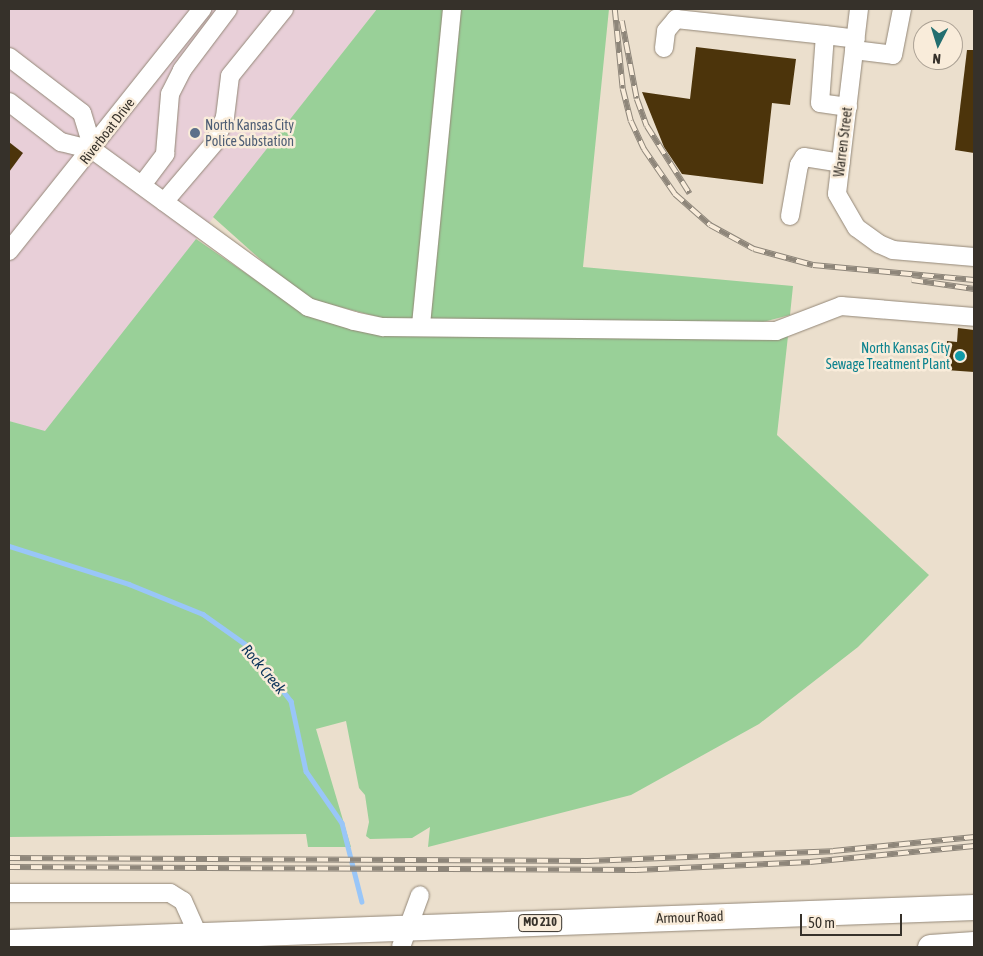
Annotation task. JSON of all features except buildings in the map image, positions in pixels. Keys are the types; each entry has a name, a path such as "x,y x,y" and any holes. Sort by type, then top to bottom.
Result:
{"highway":[{"name":"Armour Road","path":"403,938 974,908"},
{"name":"MO 210","path":"9,942 198,934 403,938"},
{"path":"930,947 974,944"}],"street":[{"name":"Riverboat Drive","path":"9,252 94,150 202,9"},
{"path":"142,185 165,154 170,94 182,70 228,9"},
{"path":"421,325 452,9"},
{"name":"Warren Street","path":"859,9 837,194 846,212 865,235 893,250 974,257"},
{"path":"664,48 666,31 676,19 825,35 892,55 902,9"},
{"path":"164,202 215,142 224,117 230,76 279,10"},
{"path":"825,35 820,103 848,107"},
{"path":"9,57 82,113 94,150"},
{"path":"9,102 60,142 94,150 308,307 384,327 421,325 776,331 841,306 974,317"},
{"path":"790,216 799,165 804,157 841,163"},
{"path":"9,893 170,893 183,901 198,934"},
{"path":"403,938 420,895"}],"shaded area":[{"path":"9,9 377,9 45,432 9,421"}],"green space":[{"path":"377,9 609,9 583,267 793,286 790,315 755,324 386,319 306,298 213,217"},
{"path":"196,239 308,316 353,330 402,336 788,336 777,435 929,575 858,647 759,724 631,795 428,847 430,827 412,838 370,839 366,836 369,822 365,795 359,788 346,721 316,729 351,847 308,847 306,834 9,837 9,421 45,431"}],"waterway":[{"name":"Rock Creek","path":"9,546 129,584 203,614 248,646 291,701 306,771 342,823 362,902"}],"railway":[{"path":"615,9 623,89 631,121 644,149 675,194 710,225 754,249 813,265 974,280"},
{"path":"622,21 637,99 647,126 690,194"},
{"path":"912,280 974,289"},
{"path":"9,858 588,861 833,851 974,837"},
{"path":"9,867 636,870 810,862 974,846"}],"place":[{"name":"North Kansas City Police Substation","path":"195,133"},
{"name":"North Kansas City Sewage Treatment Plant","path":"960,356"}]}
